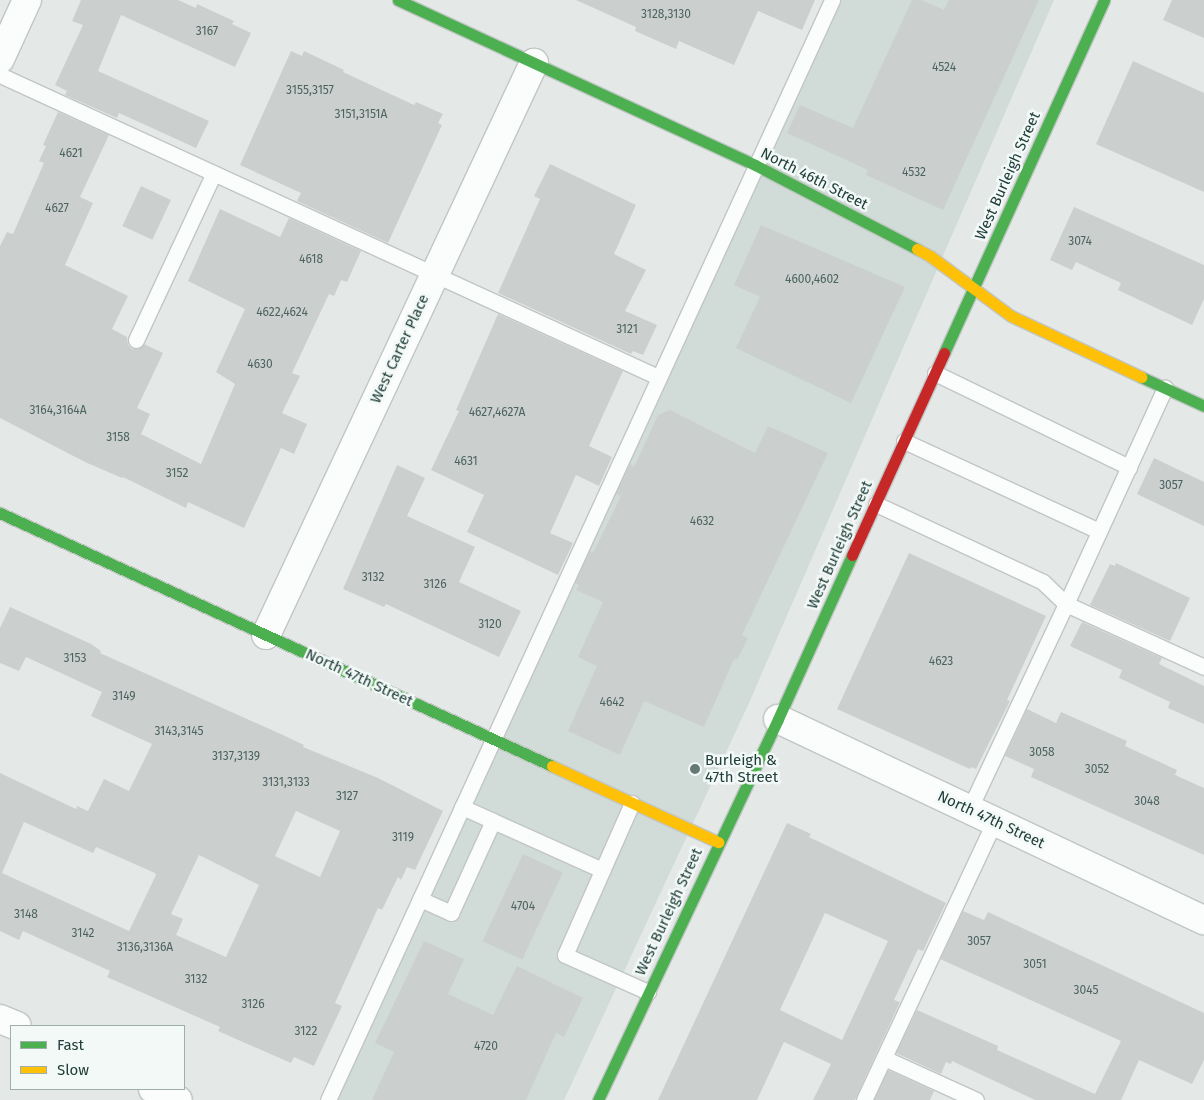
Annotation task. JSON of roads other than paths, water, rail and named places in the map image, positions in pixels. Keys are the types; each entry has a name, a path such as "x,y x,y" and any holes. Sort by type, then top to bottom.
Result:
{"street":[{"path":"0,59 27,0"},
{"name":"North 46th Street","path":"398,0 755,165 930,256 1011,316 1204,406"},
{"name":"West Burleigh Street","path":"598,1100 718,842 778,719 1104,0"},
{"name":"West Carter Place","path":"266,635 534,63"},
{"name":"North 47th Street","path":"0,513 718,842"},
{"name":"North 47th Street","path":"778,719 1204,920"},
{"path":"0,1019 14,1025"},
{"path":"155,1090 178,1100"}],"lane":[{"path":"328,1100 832,0"},
{"path":"0,75 658,377"},
{"path":"136,340 214,173"},
{"path":"935,373 1129,467"},
{"path":"968,810 1066,604 1165,388"},
{"path":"904,441 1100,531"},
{"path":"876,504 1043,582 1066,604 1204,667"},
{"path":"632,803 565,955 648,992"},
{"path":"462,807 602,870"},
{"path":"420,899 451,913 493,821"},
{"path":"864,1100 994,822"},
{"path":"884,1058 976,1100"}],"place":[{"name":"Burleigh & 47th Street","path":"695,769"}]}
